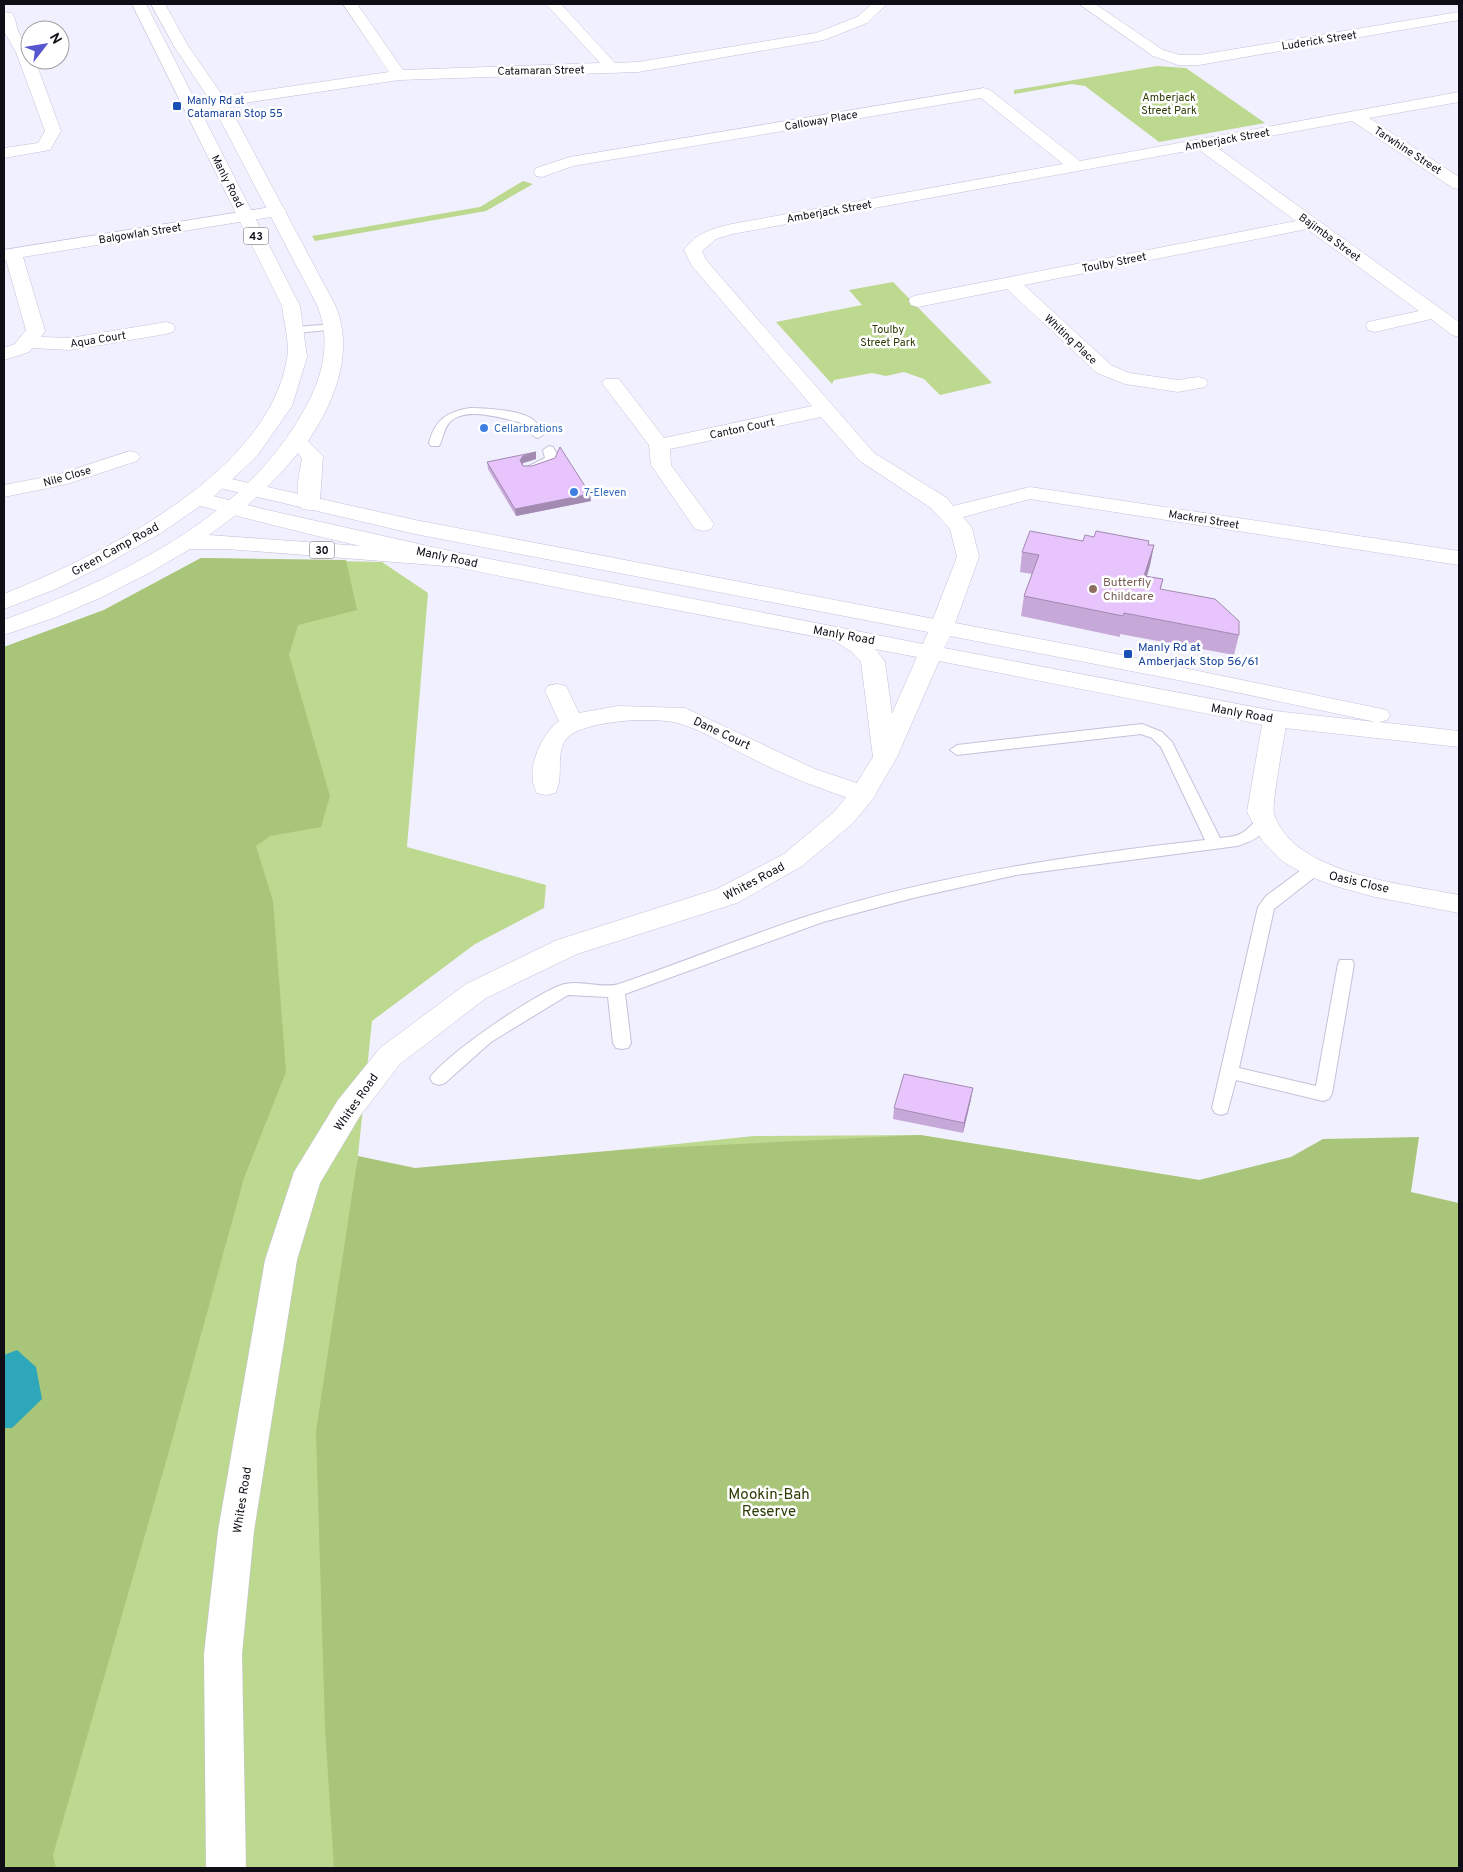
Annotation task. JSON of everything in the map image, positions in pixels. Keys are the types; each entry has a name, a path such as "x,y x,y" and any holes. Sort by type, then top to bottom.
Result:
{"street":[{"name":"Manly Road","path":"139,4 291,306 297,330 298,351 289,392 257,442 218,482 310,504 461,536 942,629 1216,679 1459,732"},
{"name":"43","path":"158,4 181,46 219,102 326,305 333,327 335,345 328,381 310,422 297,442 253,491 233,508 184,542"},
{"path":"350,4 399,75"},
{"path":"555,5 573,4"},
{"name":"Catamaran Street","path":"191,106 399,75 533,69 638,68 819,38 862,20 880,4"},
{"name":"Luderick Street","path":"1086,4 1158,53 1178,60 1198,60 1459,16"},
{"path":"555,5 606,60 610,69"},
{"path":"4,153 44,147 53,131 24,52 12,32 5,13"},
{"name":"Calloway Place","path":"542,172 570,162 984,92 1077,167"},
{"name":"Amberjack Street","path":"942,629 968,557 961,528 951,514 939,503 867,458 698,262 693,250 701,240 712,234 732,229 1459,97"},
{"name":"Tarwhine Street","path":"1356,116 1459,184"},
{"name":"Bajimba Street","path":"1201,144 1459,331"},
{"name":"Balgowlah Street","path":"8,254 277,211"},
{"name":"Toulby Street","path":"918,300 1310,223"},
{"path":"4,354 22,348 29,342 36,331 8,254"},
{"name":"Whiting Place","path":"1011,283 1104,369 1125,378 1178,386 1198,383"},
{"path":"1375,326 1435,312"},
{"name":"Aqua Court","path":"29,342 70,344 167,328"},
{"path":"612,383 659,445 661,465 703,524"},
{"name":"Canton Court","path":"659,445 824,410"},
{"path":"297,442 313,456 308,488 310,504"},
{"name":"Nile Close","path":"4,491 60,480 130,457"},
{"name":"Green Camp Road","path":"4,602 112,554 154,530 218,482"},
{"name":"Mackrel Street","path":"951,514 1030,493 1459,558"},
{"name":"Manly Road","path":"198,498 233,508 459,560 1274,719 1459,739"},
{"name":"Green Camp Road","path":"4,628 95,590 184,542"},
{"name":"30","path":"184,542 227,542 459,560"},
{"name":"Whites Road","path":"226,1868 223,1654 236,1531 281,1260 305,1181 349,1108 390,1056 476,991 567,947 726,896 793,860 843,818 863,794 885,757 942,629"},
{"path":"833,634 856,643 867,652 873,662 885,757"},
{"path":"546,787 549,751 557,734 572,723 557,691"},
{"name":"Dane Court","path":"572,723 593,718 642,714 685,716 806,775 863,794"},
{"path":"1264,823 1260,812 1274,719"},
{"name":"Oasis Close","path":"1264,823 1271,834 1288,851 1314,870 1342,880 1459,904"}],"lane":[{"path":"297,330 333,327"},
{"path":"435,443 436,430 443,422 456,414 474,410 523,419 529,422 538,434"},
{"path":"528,468 551,460 552,456 549,450"},
{"path":"958,750 1142,728 1157,735 1167,746 1215,844"},
{"path":"439,1078 485,1038 564,990 575,988 616,991 819,918 913,893 1016,870 1243,839 1264,823"},
{"path":"1221,1108 1266,907 1272,900 1314,870"},
{"path":"1229,1072 1323,1094 1346,964"},
{"path":"616,991 622,1043"}],"green space":[{"name":"Amberjack Street Park","path":"1157,66 1186,68 1265,123 1159,142 1085,86 1072,84 1014,94 1014,90"},
{"path":"523,181 533,184 486,211 315,241 312,236 480,207"},
{"name":"Toulby Street Park","path":"893,282 992,383 940,395 924,379 904,372 886,376 872,373 834,380 832,384 776,322 862,305 849,290"},
{"name":"Mookin-Bah Reserve","path":"201,558 382,562 428,593 407,847 546,885 544,908 475,944 372,1021 349,1242 619,1150 754,1136 920,1135 1199,1180 1459,1868 4,1868 4,647 104,610"},
{"path":"201,558 346,560 357,610 298,625 289,655 330,796 321,827 270,836 256,846 273,901 286,1072 244,1178 169,1451 53,1855 56,1868 4,1868 4,647 104,610"},
{"path":"920,1135 1199,1180 1291,1157 1323,1139 1419,1137 1411,1192 1459,1203 1459,1868 334,1868 325,1727 316,1431 358,1156 415,1168 619,1150"}],"water":[{"path":"17,1350 36,1367 42,1399 12,1428 4,1428 4,1355"}],"building":[{"path":"560,447 590,494 515,509 487,462 536,452 523,456 520,460 523,466 532,466 555,458"},
{"path":"1030,531 1083,541 1085,535 1094,537 1096,531 1149,541 1148,545 1154,545 1144,576 1163,579 1160,589 1215,599 1239,621 1239,635 1124,613 1123,616 1024,596 1039,555 1022,552"},
{"path":"904,1074 973,1088 964,1123 894,1108"}],"place":[{"name":"Manly Rd at Catamaran Stop 55","path":"177,106"},
{"name":"Cellarbrations","path":"484,428"},
{"name":"7-Eleven","path":"574,492"},
{"name":"Butterfly Childcare","path":"1093,589"},
{"name":"Manly Rd at Amberjack Stop 56/61","path":"1128,654"}]}
